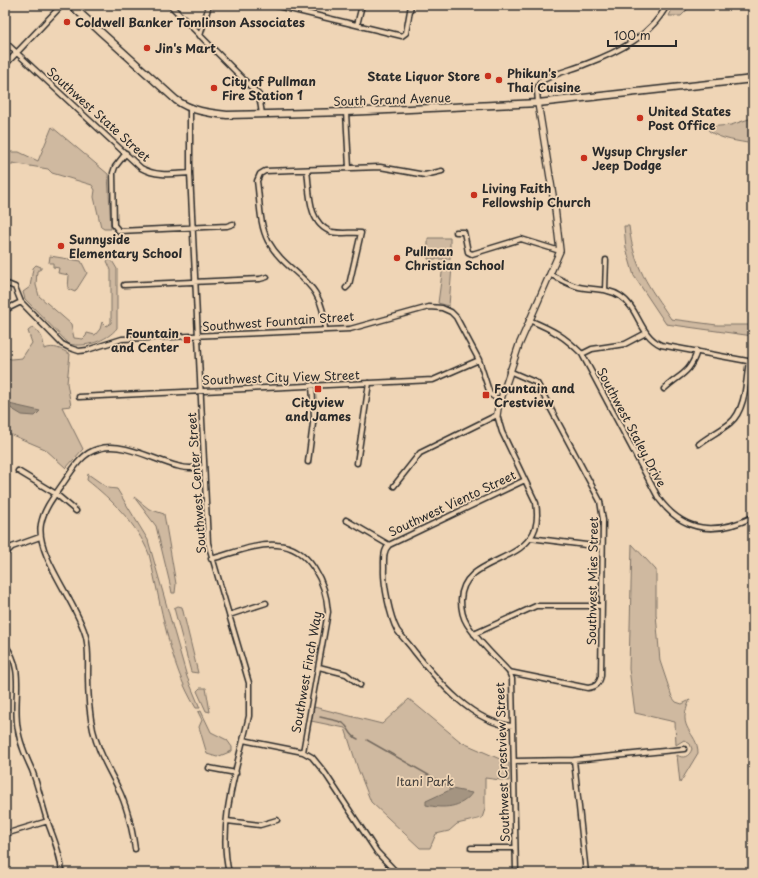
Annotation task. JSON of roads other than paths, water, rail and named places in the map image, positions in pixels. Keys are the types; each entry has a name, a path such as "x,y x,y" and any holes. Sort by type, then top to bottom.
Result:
{"main road":[{"name":"South Grand Avenue","path":"71,5 161,88 180,103 190,108 208,113 227,115 346,112 538,103 753,79"}],"street":[{"path":"5,65 62,5"},
{"path":"170,5 258,96 262,114"},
{"path":"200,36 209,5"},
{"path":"273,5 285,6 402,36 406,33 410,5"},
{"path":"357,25 362,5"},
{"path":"538,103 537,90 540,82 552,76 587,64 641,36 653,26 667,5"},
{"name":"Southwest State Street","path":"5,42 141,168 150,173 159,175 190,173"},
{"name":"Southwest Crestview Street","path":"516,873 513,686 509,672 474,634 466,622 461,609 461,595 466,582 474,572 521,548 530,538 535,529 538,516 536,503 502,432 497,415 509,371 529,320 551,275 560,251 538,103"},
{"name":"Southwest Center Street","path":"190,108 190,173 208,543 211,560 249,683 249,716 227,821 225,843 229,873"},
{"path":"346,112 349,168"},
{"path":"126,153 115,167 113,173 114,224 119,231 227,226 233,224"},
{"path":"325,330 324,309 320,298 275,250 268,240 263,227 257,181 260,174 265,171 380,167 425,175 442,171"},
{"path":"307,170 314,217 318,224 334,232 361,232 349,285 346,288"},
{"path":"456,232 464,232 468,252 472,254 521,239 560,251"},
{"path":"605,290 606,260"},
{"path":"551,275 576,286 605,290 622,297 628,303 650,338 661,345 751,362 738,413 732,422 699,444"},
{"path":"124,285 260,279 268,277"},
{"name":"Southwest Fountain Street","path":"5,283 15,287 21,302 62,344 79,351 122,339 350,329 429,307 442,308 451,312 456,317 479,360 490,394 500,400"},
{"path":"5,310 21,302"},
{"name":"Southwest Staley Drive","path":"529,320 566,338 582,354 659,499 666,509 674,516 692,526 711,529 738,525 753,517"},
{"path":"582,354 592,349 625,344 646,333"},
{"path":"664,389 688,371 697,352"},
{"name":"Southwest City View Street","path":"79,397 433,380 479,360"},
{"name":"Southwest Mies Street","path":"509,371 532,379 540,388 600,501 603,520 600,683 594,688 588,688 509,672"},
{"path":"357,463 369,383"},
{"path":"308,462 314,416 312,385"},
{"path":"394,486 420,453 497,415"},
{"path":"135,849 130,818 117,786 100,754 93,732 88,698 88,646 84,628 44,551 40,536 42,518 56,494 83,458 99,448 123,449 150,456 178,467 204,468"},
{"path":"18,472 56,494 76,511"},
{"name":"Southwest Viento Street","path":"346,520 389,545 525,480"},
{"path":"5,554 12,547 40,536"},
{"path":"530,538 602,547"},
{"name":"Southwest Finch Way","path":"211,560 262,546 277,545 292,549 304,557 322,580 327,596 328,612 303,752"},
{"path":"389,545 385,550 383,577 397,629 426,666 461,702 503,726 513,726"},
{"path":"229,615 266,603"},
{"path":"474,634 529,607 601,606"},
{"path":"5,645 12,653 17,666 18,680 15,713 18,731 48,821 62,873"},
{"path":"319,668 346,674 360,685"},
{"path":"243,740 303,752 319,764 377,852 397,873"},
{"path":"514,761 574,760 684,749"},
{"path":"574,760 586,873"},
{"path":"209,768 236,773"},
{"path":"227,821 260,825 277,820"},
{"path":"5,834 48,821"},
{"path":"471,848 515,848"}],"waterway":[{"path":"320,717 343,723 351,734 358,739"},
{"path":"367,740 446,785"}],"place":[{"name":"Coldwell Banker Tomlinson Associates","path":"67,22"},
{"name":"Jin's Mart","path":"147,48"},
{"name":"State Liquor Store","path":"488,76"},
{"name":"Phikun's Thai Cuisine","path":"499,80"},
{"name":"City of Pullman Fire Station 1","path":"214,88"},
{"name":"United States Post Office","path":"640,118"},
{"name":"Wysup Chrysler Jeep Dodge","path":"584,158"},
{"name":"Living Faith Fellowship Church","path":"474,195"},
{"name":"Sunnyside Elementary School","path":"61,246"},
{"name":"Pullman Christian School","path":"397,258"},
{"name":"Fountain and Center","path":"187,340"},
{"name":"Cityview and James","path":"318,389"},
{"name":"Fountain and Crestview","path":"486,395"}],"park label":[{"name":"Itani Park","path":"425,781"}]}
